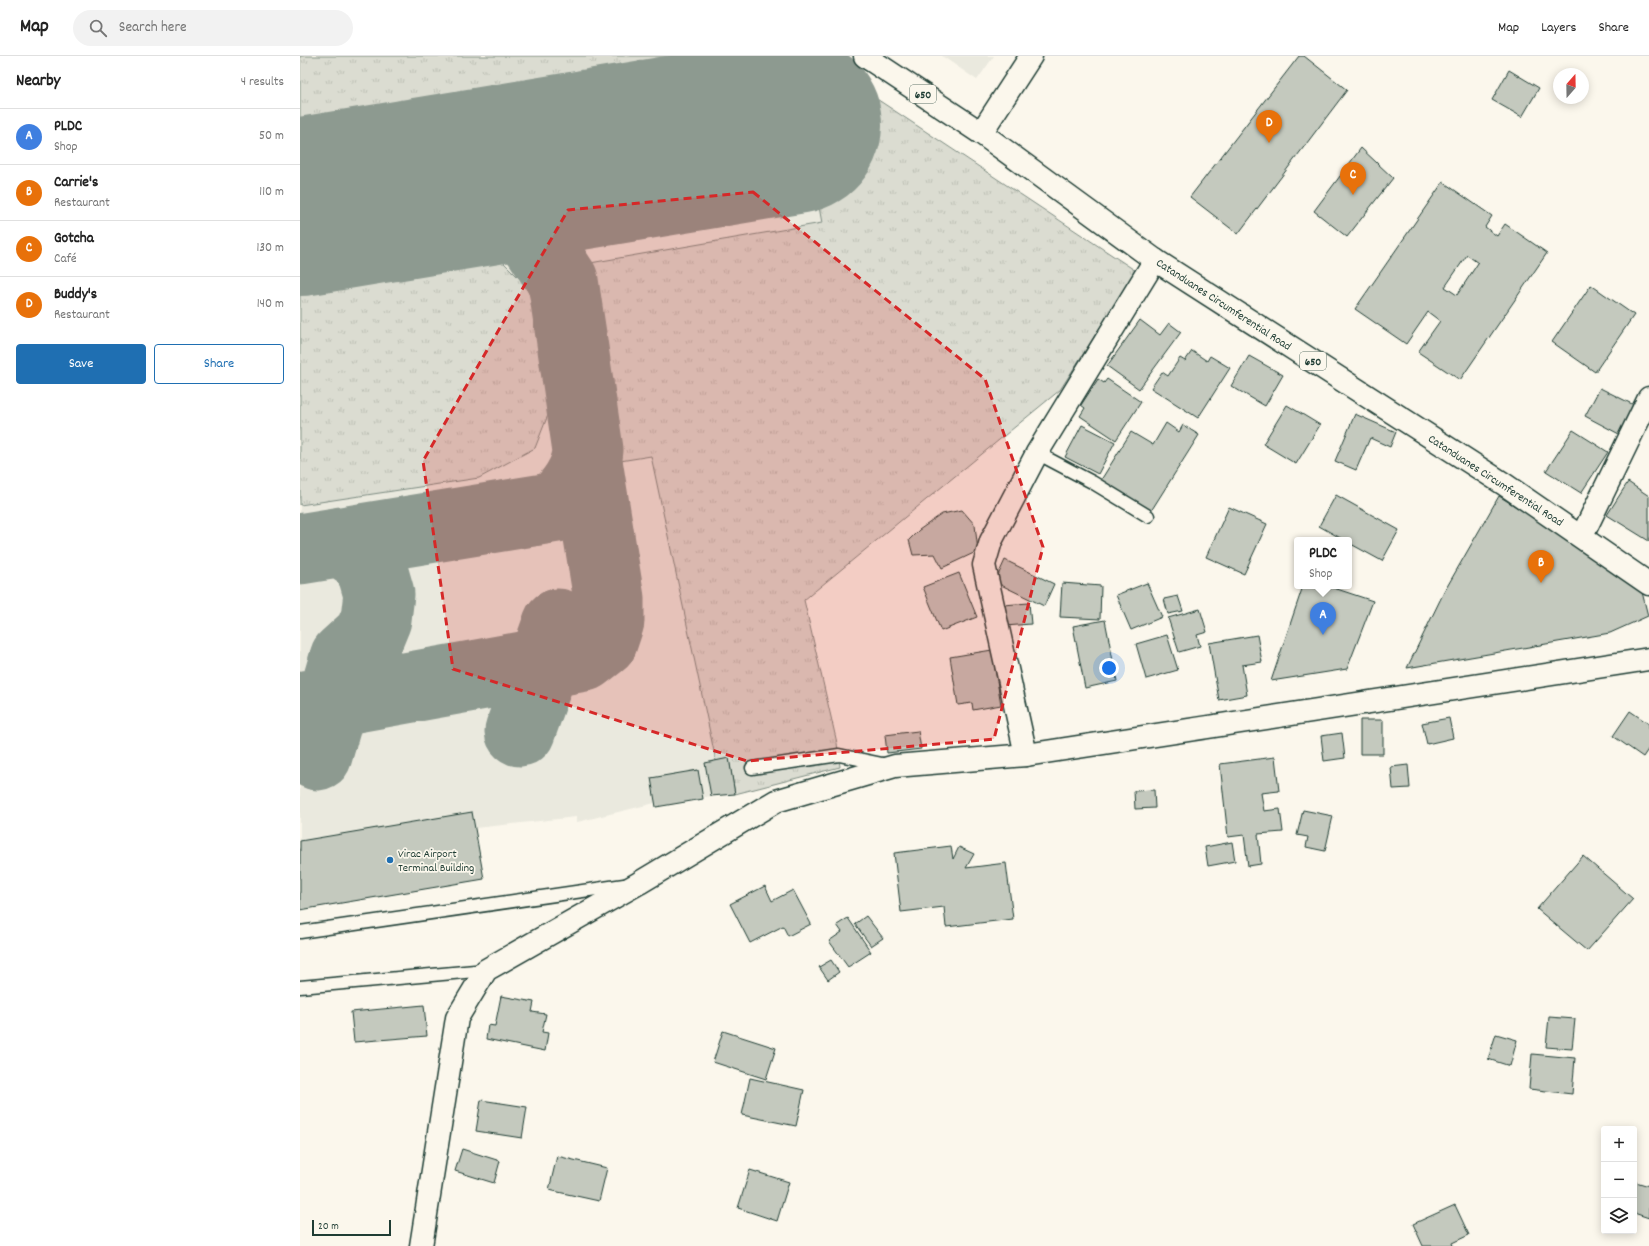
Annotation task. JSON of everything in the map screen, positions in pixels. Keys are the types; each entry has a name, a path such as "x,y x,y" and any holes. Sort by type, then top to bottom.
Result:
{"street":[{"name":"Catanduanes Circumferential Road","path":"865,56 981,133 1155,260 1582,536 1649,584"},
{"path":"981,133 1031,56"},
{"path":"1026,755 984,565 991,541 1037,453 1155,260"},
{"path":"1582,536 1649,398"},
{"path":"421,1246 457,1018 486,970 639,883 776,801 895,766 1026,755 1649,659"}],"lane":[{"path":"1037,453 1092,482 1148,516"},
{"path":"752,768 839,755 895,766"},
{"path":"300,932 639,883"},
{"path":"300,987 486,970"}],"highlighted area":[{"path":"753,192 985,379 1043,547 994,739 747,761 453,669 423,461 568,210"}],"shaded area":[{"path":"300,56 812,56 1060,390 804,600 837,743 840,767 735,794 711,796 656,807 655,803 577,822 576,817 475,828 484,879 300,910"},
{"path":"942,56 994,56 977,80"}],"green space":[{"path":"300,56 756,56 583,83 588,106 300,153"},
{"path":"765,56 812,56 1136,271 1060,390 804,600 837,743 840,767 735,794 729,759 716,761 651,456 614,462 590,263 822,223 795,77"},
{"path":"443,243 472,249 500,259 525,284 539,317 548,375 548,415 535,448 479,478 300,505 300,264"}],"building":[{"path":"1299,56 1304,56 1347,90 1238,234 1190,197"},
{"path":"1509,70 1539,88 1522,117 1492,100"},
{"path":"1361,148 1393,178 1347,237 1314,211"},
{"path":"1443,182 1492,216 1485,227 1497,236 1505,224 1547,253 1460,380 1418,352 1440,321 1428,312 1406,344 1355,309","holes":["1467,255 1478,263 1457,295 1445,287"]},
{"path":"1591,285 1634,315 1595,372 1552,342"},
{"path":"1140,320 1160,335 1169,323 1181,332 1139,389 1107,366"},
{"path":"1192,351 1207,361 1210,356 1230,368 1198,418 1151,388 1162,372 1168,376 1180,358 1185,361"},
{"path":"1249,356 1283,375 1265,406 1231,386"},
{"path":"1098,379 1104,383 1107,379 1141,402 1116,440 1080,416 1085,408 1081,405"},
{"path":"1600,388 1634,405 1619,434 1585,416"},
{"path":"1287,405 1320,425 1296,464 1263,444"},
{"path":"1355,414 1396,432 1390,447 1370,438 1356,470 1335,461"},
{"path":"1166,423 1179,432 1183,425 1199,435 1151,511 1101,480 1131,432 1153,445"},
{"path":"1082,425 1115,442 1098,474 1065,457"},
{"path":"1573,430 1608,452 1581,493 1546,471"},
{"path":"1628,482 1649,496 1649,541 1607,515"},
{"path":"1336,495 1399,530 1382,561 1352,545 1352,537 1339,537 1319,526"},
{"path":"1499,496 1624,574 1642,592 1648,616 1610,633 1407,668 1444,592"},
{"path":"1229,507 1267,524 1244,574 1206,557"},
{"path":"962,510 975,525 978,551 942,568 935,554 913,555 909,540 919,530 942,514"},
{"path":"1005,560 1054,584 1044,606 995,582"},
{"path":"959,573 977,617 941,631 923,587"},
{"path":"1062,583 1101,586 1100,619 1060,617"},
{"path":"1147,583 1162,617 1131,630 1116,595"},
{"path":"1302,589 1337,589 1373,601 1347,669 1271,681"},
{"path":"1178,596 1183,611 1168,614 1164,599"},
{"path":"1029,603 1031,624 1005,626 1003,605"},
{"path":"1200,609 1207,632 1197,635 1200,646 1179,652 1168,618"},
{"path":"1105,620 1117,681 1085,688 1073,626"},
{"path":"1167,635 1178,670 1146,679 1136,644"},
{"path":"1257,635 1262,662 1242,665 1247,695 1219,700 1209,643"},
{"path":"992,650 1001,705 973,710 972,703 958,705 950,657"},
{"path":"1630,711 1649,724 1649,748 1643,757 1613,736"},
{"path":"1449,718 1453,738 1427,744 1422,723"},
{"path":"1360,720 1383,720 1383,754 1360,754"},
{"path":"918,731 921,749 887,753 885,735"},
{"path":"1342,733 1345,758 1324,761 1321,736"},
{"path":"1275,757 1279,791 1261,793 1264,811 1280,809 1283,832 1258,834 1261,864 1248,866 1244,835 1228,837 1220,764"},
{"path":"729,758 735,794 711,796 705,763"},
{"path":"1408,765 1410,788 1393,789 1391,767"},
{"path":"698,770 703,799 656,807 651,778"},
{"path":"1154,790 1155,808 1135,809 1134,791"},
{"path":"1303,810 1333,816 1325,851 1306,847 1308,837 1297,835"},
{"name":"Virac Airport Terminal Building","path":"472,812 484,879 300,910 300,841"},
{"path":"1232,842 1235,861 1208,866 1205,847"},
{"path":"951,846 953,859 959,847 974,854 966,868 1006,863 1013,919 946,927 944,907 901,912 894,853"},
{"path":"1583,856 1633,899 1587,951 1537,909"},
{"path":"765,886 772,901 793,890 811,924 788,936 783,926 750,943 730,904"},
{"path":"866,916 883,938 871,946 855,924"},
{"path":"848,918 871,952 848,967 829,941 842,932 837,925"},
{"path":"831,960 839,972 828,980 819,967"},
{"path":"501,996 534,1002 532,1012 546,1014 542,1032 548,1033 545,1051 486,1039 488,1025 495,1026"},
{"path":"424,1005 427,1036 354,1042 351,1012"},
{"path":"1549,1017 1575,1019 1572,1049 1546,1047"},
{"path":"723,1031 776,1048 766,1079 713,1062"},
{"path":"1496,1034 1517,1040 1510,1066 1488,1059"},
{"path":"1532,1054 1575,1058 1572,1094 1529,1089"},
{"path":"750,1078 804,1090 796,1126 742,1115"},
{"path":"481,1100 527,1107 522,1138 476,1131"},
{"path":"462,1149 500,1161 494,1183 455,1171"},
{"path":"557,1156 607,1168 599,1201 549,1190"},
{"path":"750,1170 789,1182 777,1221 738,1208"},
{"path":"1637,1182 1649,1186 1649,1218 1637,1214"},
{"path":"1455,1205 1469,1235 1452,1243 1453,1246 1423,1246 1413,1224"}],"taxiway":[{"path":"300,549 557,507 574,488 582,474 588,450 563,281 493,175"},
{"path":"300,707 584,656 602,642 609,621 609,599 587,462"},
{"path":"317,755 345,658 369,636 376,619 379,594 373,573 365,558 341,542"},
{"path":"520,731 558,624"}],"runway":[{"path":"300,207 793,125"}],"place":[{"name":"Buddy's","path":"1269,143"},
{"name":"Gotcha","path":"1353,195"},
{"name":"Carrie's","path":"1541,583"},
{"name":"PLDC","path":"1323,635"},
{"name":"Virac Airport Terminal Building","path":"390,860"}]}
